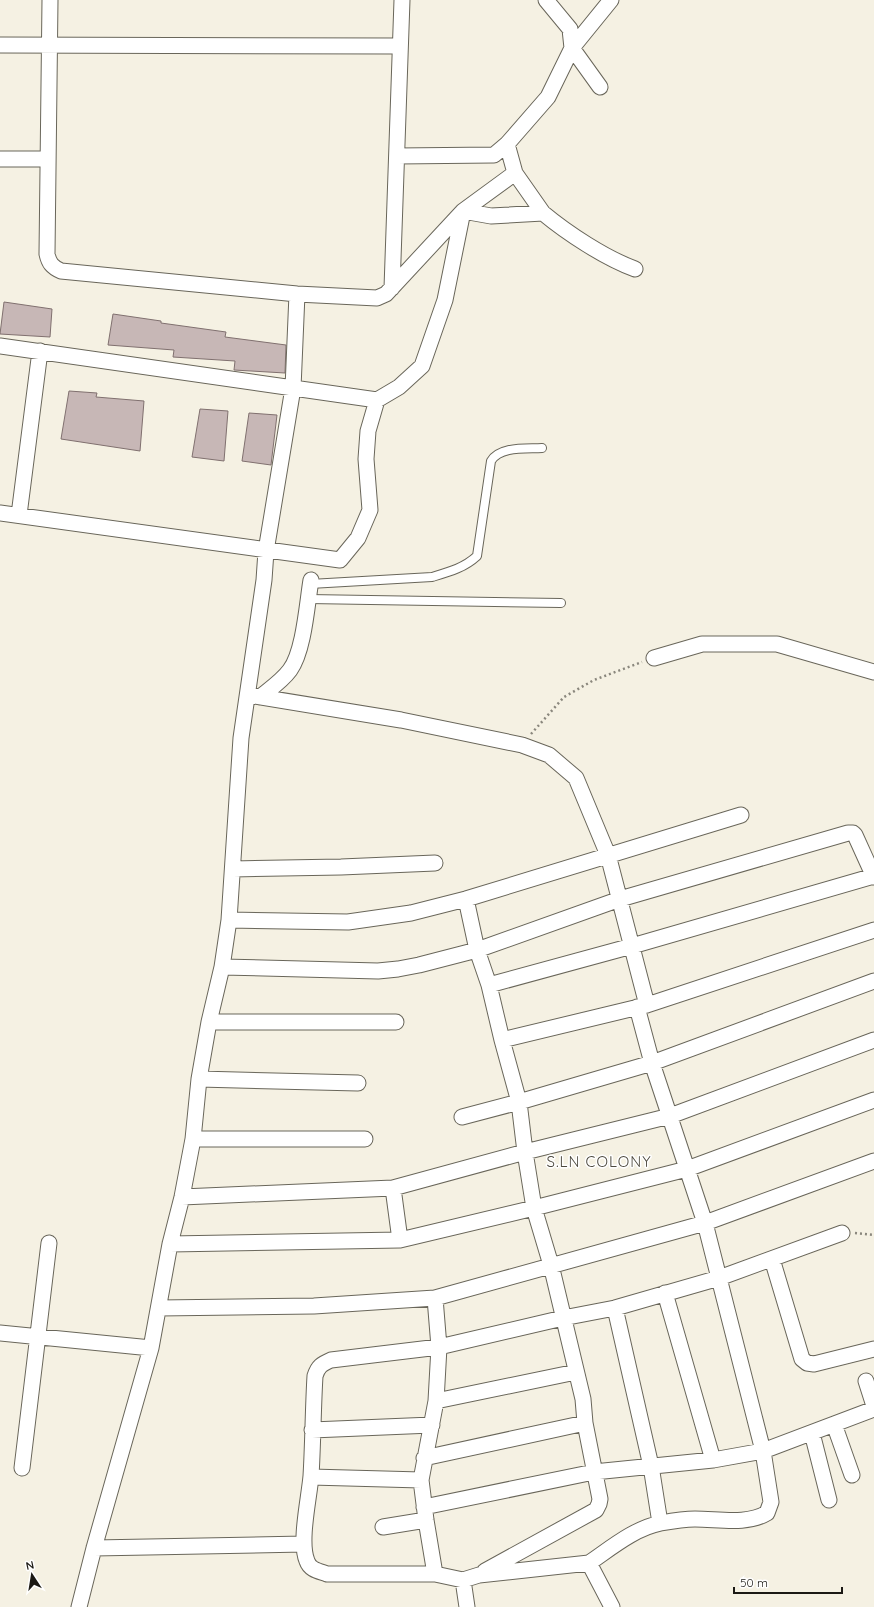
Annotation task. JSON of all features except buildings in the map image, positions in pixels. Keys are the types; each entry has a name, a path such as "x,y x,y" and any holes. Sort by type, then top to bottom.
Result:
{"street":[{"path":"50,0 48,44 47,254 48,262 54,268 61,271 297,294 376,298 386,294 463,211 515,173"},
{"path":"392,288 398,156 402,0"},
{"path":"546,0 570,29 572,48 600,87"},
{"path":"398,156 494,155 507,144 548,97 572,48 610,0"},
{"path":"0,45 400,46"},
{"path":"507,144 515,173 543,212 561,228 621,264 635,269"},
{"path":"0,159 48,159"},
{"path":"463,211 491,216 543,212"},
{"path":"0,346 377,400 399,387 422,366 445,300 463,211"},
{"path":"79,1607 94,1548 151,1348 170,1244 182,1197 193,1139 199,1079 209,1022 222,967 229,920 241,738 254,696 266,551 293,388 297,294"},
{"path":"19,515 40,352"},
{"path":"0,512 266,551 340,560 358,538 370,510 366,459 368,432 377,400"},
{"path":"254,696 280,682 298,657 310,588"},
{"path":"654,658 702,644 777,644 874,672"},
{"path":"254,696 401,720 522,745 549,755 576,778 608,855 632,946 652,1064 705,1222 763,1451 771,1502 768,1513 760,1517 747,1520 693,1519 660,1523 632,1535 589,1563 478,1575"},
{"path":"229,920 348,922 411,913 466,899 741,815"},
{"path":"222,967 378,971 398,969 478,950 620,899 848,833 853,833 855,835 874,876 632,946 489,985"},
{"path":"233,869 341,867 434,863"},
{"path":"466,899 478,950 489,985 519,1102 534,1208 551,1265 563,1318 583,1399 585,1422 600,1504 596,1510 478,1575 463,1580 435,1574 327,1574 315,1570 308,1563 304,1544 311,1477 315,1376 321,1364 330,1360 439,1347 563,1318 615,1308 719,1278 842,1233"},
{"path":"502,1040 642,1006 874,930"},
{"path":"462,1117 652,1064 874,981"},
{"path":"209,1022 396,1022"},
{"path":"182,1197 393,1188 525,1152 670,1116 874,1040"},
{"path":"199,1079 358,1083"},
{"path":"170,1244 400,1240 687,1169 874,1100"},
{"path":"193,1139 365,1139"},
{"path":"159,1308 314,1306 435,1298 705,1222 874,1161"},
{"path":"393,1188 400,1240"},
{"path":"22,1468 49,1243"},
{"path":"772,1259 802,1359 807,1363 814,1364 874,1349"},
{"path":"665,1293 713,1460"},
{"path":"435,1298 439,1347 436,1401 421,1480 435,1574"},
{"path":"615,1308 651,1466 660,1523"},
{"path":"0,1333 151,1348"},
{"path":"436,1401 576,1372"},
{"path":"866,1381 874,1406"},
{"path":"383,1527 425,1514 594,1472 713,1460 763,1451 874,1409"},
{"path":"424,1458 585,1422"},
{"path":"834,1424 852,1475"},
{"path":"312,1430 432,1425"},
{"path":"812,1433 829,1500"},
{"path":"311,1477 421,1480"},
{"path":"94,1548 304,1544"},
{"path":"589,1563 612,1607"},
{"path":"463,1580 467,1607"}],"lane":[{"path":"310,588 432,577 450,572 468,564 477,556 491,461 494,456 501,452 511,450 542,448"},
{"path":"310,588 561,603"}],"path":[{"path":"522,745 564,697 594,680 654,658"},
{"path":"842,1233 874,1235"}],"district":[{"name":"S.LN COLONY","path":"599,1161"}]}
